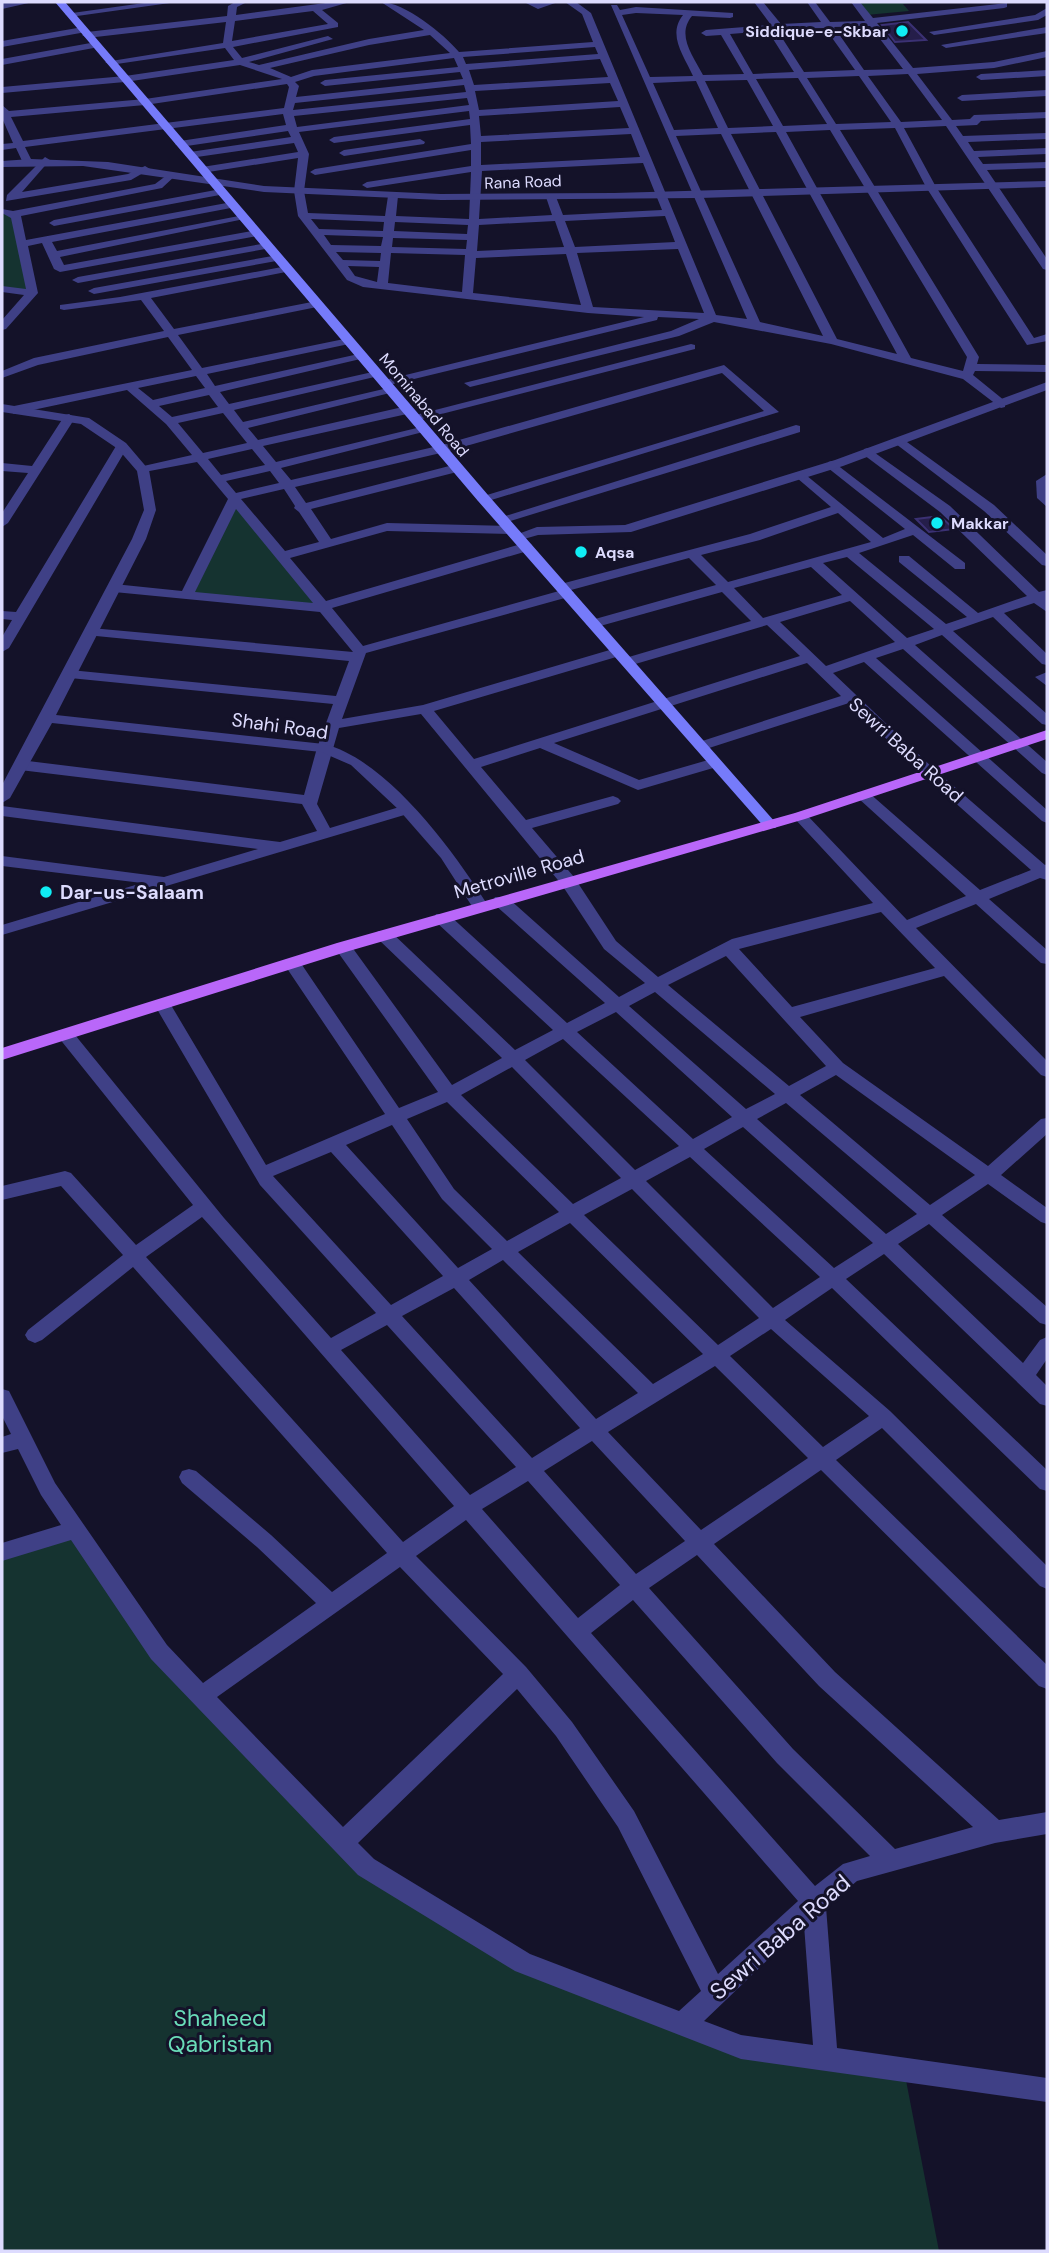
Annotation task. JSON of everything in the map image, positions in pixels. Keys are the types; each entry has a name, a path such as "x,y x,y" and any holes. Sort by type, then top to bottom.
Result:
{"main road":[{"name":"Mominabad Road","path":"64,6 440,449 769,825"},
{"name":"Metroville Road","path":"2,1054 384,935 800,816 1047,734"}],"street":[{"path":"2,6 28,2"},
{"path":"64,6 84,2"},
{"path":"64,6 172,2"},
{"path":"268,3 280,2"},
{"path":"2,62 232,19 345,2"},
{"path":"385,2 446,44 457,55 471,88 475,114 475,199 467,296"},
{"path":"529,2 538,6 552,2"},
{"path":"570,2 586,13 712,318"},
{"path":"758,2 973,357 969,371"},
{"path":"811,2 897,124 931,187 1031,343 1047,337"},
{"path":"855,2 912,71 995,185 1047,267"},
{"path":"256,4 234,3 227,45 240,61 291,83"},
{"path":"706,33 872,22 999,3 1044,16"},
{"path":"2,44 227,45 335,25 314,8"},
{"path":"730,15 615,10 755,324"},
{"path":"689,13 682,22 679,36 753,191 831,341"},
{"path":"921,16 955,57"},
{"path":"934,32 1044,16"},
{"path":"945,70 955,57 1047,30"},
{"path":"258,68 369,42 431,32"},
{"path":"724,32 906,360"},
{"path":"165,43 229,34"},
{"path":"2,90 125,79 240,61 328,39"},
{"path":"433,46 597,39"},
{"path":"291,83 312,73 597,39"},
{"path":"271,73 312,63 407,50"},
{"path":"955,57 1047,54"},
{"path":"27,161 3,112 145,102 291,83 604,56"},
{"path":"647,80 945,70"},
{"path":"945,70 950,79 1047,73"},
{"path":"2,147 471,88 614,80"},
{"path":"291,83 289,109 294,132 304,154 299,191 303,216 351,278 363,284 588,310 712,318 755,324 906,360 969,371 1047,369"},
{"path":"289,109 313,111 471,88"},
{"path":"986,138 959,93 1047,93"},
{"path":"190,155 323,126 625,104"},
{"path":"313,111 375,196"},
{"path":"334,140 475,114"},
{"path":"670,133 948,123 1047,114"},
{"path":"449,138 475,140 636,131"},
{"path":"180,144 294,132"},
{"path":"961,139 1047,136"},
{"path":"344,153 436,140"},
{"path":"315,172 475,140"},
{"path":"972,154 1047,151"},
{"path":"202,170 304,154"},
{"path":"32,293 22,244 6,211 11,197 45,160"},
{"name":"Rana Road","path":"2,164 45,160 87,161 145,169 218,187 475,199 1047,184"},
{"path":"367,185 475,168 648,160"},
{"path":"981,167 1047,164"},
{"path":"11,197 131,177 145,169"},
{"path":"22,185 79,174"},
{"path":"6,211 158,186 171,175"},
{"path":"54,223 218,187"},
{"path":"382,286 393,196"},
{"path":"551,197 571,251 588,310"},
{"path":"22,244 232,205"},
{"path":"303,216 474,222 670,213"},
{"path":"53,255 244,218"},
{"path":"316,232 472,237"},
{"path":"46,240 60,269 257,233"},
{"path":"327,248 471,253 683,245"},
{"path":"78,279 267,246"},
{"path":"94,291 278,258"},
{"path":"340,263 385,264"},
{"path":"64,307 144,296 287,269"},
{"path":"2,289 32,293"},
{"path":"2,327 32,293"},
{"path":"144,296 226,409 273,466 327,543"},
{"path":"2,374 34,362 317,304"},
{"path":"240,426 385,383 639,323 663,314"},
{"path":"470,383 675,334 712,318"},
{"path":"8,409 349,341"},
{"path":"143,470 411,414 691,348"},
{"path":"150,404 363,357"},
{"path":"234,497 440,449 724,369 772,412 483,498"},
{"path":"969,371 1001,404"},
{"path":"170,421 385,383"},
{"path":"129,386 170,421 220,479 324,607 358,655"},
{"path":"114,588 324,607 537,531 626,529 869,453 1047,386"},
{"path":"2,798 70,674 139,539 150,510 143,470 122,446 85,421 8,409"},
{"path":"2,523 8,502 36,470 69,418"},
{"path":"502,519 796,429"},
{"path":"220,479 425,430"},
{"path":"900,441 989,508 1047,562"},
{"path":"2,648 122,446"},
{"path":"869,453 945,509 1042,595 1047,608"},
{"path":"832,465 960,566"},
{"path":"2,467 36,470"},
{"path":"300,508 457,468"},
{"path":"801,475 881,543"},
{"path":"1046,482 1043,498 1047,503"},
{"path":"187,595 234,497"},
{"path":"91,632 358,655 565,591 755,537 840,508"},
{"path":"282,556 387,527 518,538"},
{"path":"593,624 881,543 914,530"},
{"path":"850,552 943,629 1047,721"},
{"name":"Sewri Baba Road","path":"692,554 725,588 808,658 930,773 1046,872"},
{"path":"904,559 976,618"},
{"path":"814,562 1047,770"},
{"path":"822,672 1042,595"},
{"path":"332,725 425,709 766,621 852,596"},
{"path":"994,611 1047,660"},
{"path":"2,615 20,617"},
{"path":"326,834 309,804 324,748 358,655"},
{"path":"867,657 1047,818"},
{"path":"471,765 808,658"},
{"path":"70,674 341,701"},
{"path":"1047,676 1042,677 1047,682"},
{"path":"701,746 850,698"},
{"path":"425,709 568,881 610,945 929,1214 1047,1318"},
{"name":"Shahi Road","path":"47,718 324,748 356,762 406,810 446,854 481,907"},
{"path":"541,743 638,785 715,763"},
{"path":"20,765 310,800"},
{"path":"863,795 1047,959"},
{"path":"522,826 613,800"},
{"path":"2,930 406,810"},
{"path":"2,811 282,847"},
{"path":"800,816 904,927 1047,1071"},
{"path":"2,861 167,881"},
{"path":"904,927 1046,872"},
{"path":"501,901 885,1243 1047,1398"},
{"path":"262,1174 449,1094 728,948 884,906"},
{"path":"442,918 833,1278 1047,1483"},
{"path":"384,935 515,1060 772,1319 883,1417 1047,1580"},
{"path":"344,947 449,1094 1047,1679"},
{"path":"728,948 837,1067 1047,1217"},
{"path":"292,963 448,1194 652,1395"},
{"path":"789,1014 947,970"},
{"path":"162,1004 262,1174 530,1469 785,1756 892,1861"},
{"path":"65,1034 204,1206 814,1902 826,2059"},
{"path":"329,1348 837,1067"},
{"path":"200,1697 469,1507 717,1355 989,1175 1047,1124"},
{"path":"1030,1139 1047,1146"},
{"path":"334,1144 594,1430 827,1679 995,1832"},
{"path":"2,1194 65,1178 401,1554 518,1674 564,1729 625,1819 715,1993"},
{"path":"35,1335 134,1256 204,1206"},
{"path":"1024,1376 1045,1352"},
{"path":"2,1397 12,1442 48,1489 159,1653 366,1867 523,1963 741,2047 1047,2090"},
{"path":"578,1631 635,1586 883,1417"},
{"path":"189,1477 264,1541 331,1604"},
{"path":"2,1552 76,1530"},
{"path":"342,1843 518,1674"},
{"name":"Sewri Baba Road","path":"682,2025 814,1902 851,1872 995,1832 1047,1823"}],"green space":[{"path":"855,2 914,3 903,4 909,11 866,15"},
{"path":"2,210 10,212 32,293 2,289"},
{"path":"235,497 324,606 187,595"},
{"name":"Shaheed Qabristan","path":"76,1531 159,1652 366,1867 523,1963 741,2047 904,2070 939,2251 2,2251 2,1553"}],"building":[{"name":"Siddique-e-Skbar","path":"908,22 926,40 895,42 882,25"},
{"name":"Makkar","path":"940,516 954,529 929,532 916,519"}],"place":[{"name":"Siddique-e-Skbar","path":"902,31"},
{"name":"Makkar","path":"937,523"},
{"name":"Aqsa","path":"581,552"},
{"name":"Dar-us-Salaam","path":"46,892"}]}
